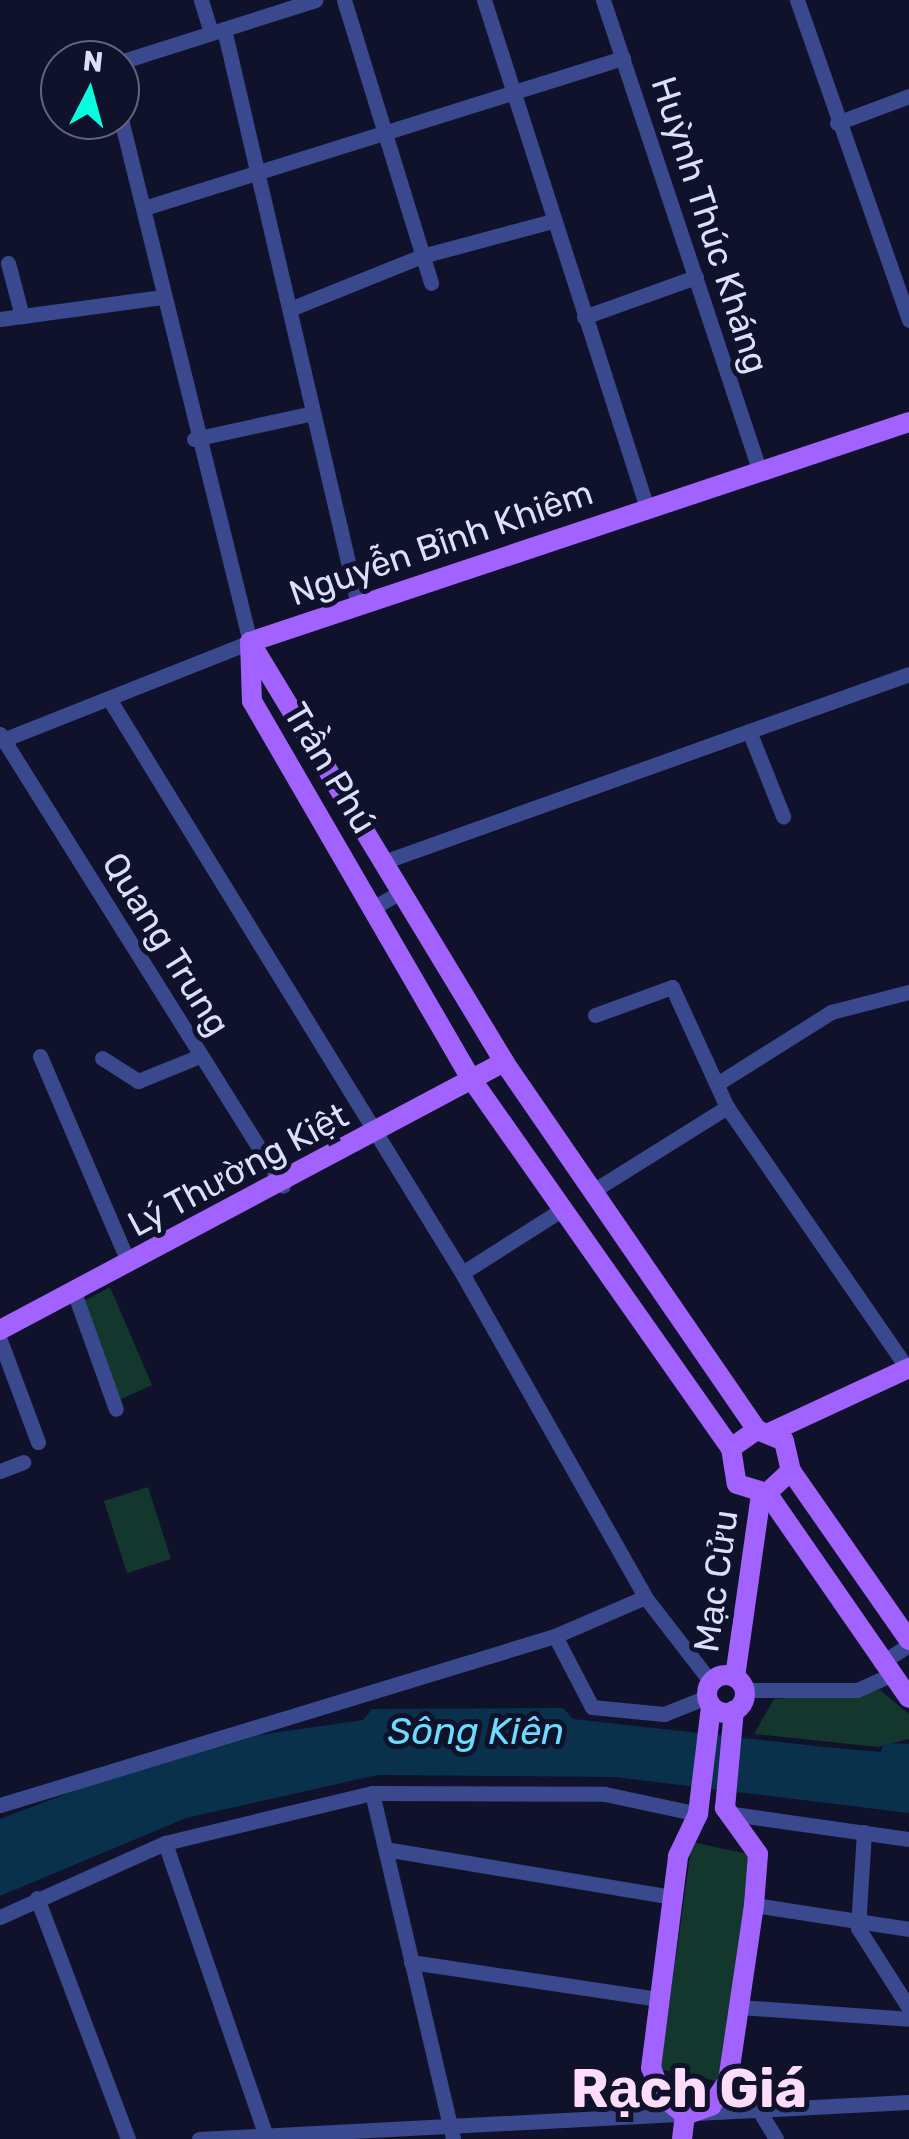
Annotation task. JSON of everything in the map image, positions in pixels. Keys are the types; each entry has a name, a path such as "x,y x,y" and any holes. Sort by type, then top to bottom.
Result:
{"main road":[{"name":"Nguyễn Bỉnh Khiêm","path":"250,642 909,422"},
{"name":"Trần Phú","path":"250,642 386,861 504,1062 764,1431 791,1455 790,1471 909,1643"},
{"name":"Trần Phú","path":"250,642 252,701 472,1080 731,1448 737,1484 764,1493 909,1698"},
{"name":"Lý Thường Kiệt","path":"0,1330 283,1186 504,1062"},
{"path":"564,1209 596,1189"},
{"path":"731,1448 909,1369"},
{"path":"764,1493 790,1471"},
{"name":"Mạc Cửu","path":"725,1810 764,1493"},
{"path":"710,1702 739,1684"},
{"path":"710,1702 734,1718"},
{"path":"685,2115 653,2082 673,1897 694,1820 710,1702"},
{"path":"685,2115 724,2092 754,1905 758,1854 725,1810"},
{"path":"694,1820 743,1834"},
{"path":"682,2139 685,2115"}],"street":[{"path":"200,0 218,31 257,174 358,606"},
{"path":"140,56 315,0"},
{"path":"344,0 382,136 431,282"},
{"path":"484,0 648,508"},
{"name":"Huỳnh Thúc Kháng","path":"603,0 759,470"},
{"path":"797,0 909,320"},
{"path":"144,208 624,58"},
{"path":"837,123 909,96"},
{"path":"127,140 194,439 250,642"},
{"path":"290,309 422,256 553,222"},
{"path":"8,263 22,316"},
{"path":"584,317 696,277"},
{"path":"0,319 163,297"},
{"path":"194,439 313,413"},
{"name":"Nguyễn Bỉnh Khiêm","path":"1,738 111,702 250,642"},
{"path":"386,861 909,674"},
{"path":"111,702 371,1137 462,1273 710,1702 664,1714 592,1707 554,1636"},
{"path":"749,731 783,816"},
{"name":"Quang Trung","path":"1,738 283,1186"},
{"path":"374,907 403,891"},
{"path":"595,1015 672,988 720,1082 727,1107 909,1369"},
{"path":"720,1082 831,1012 909,992"},
{"path":"40,1056 129,1264"},
{"path":"102,1058 138,1081 200,1056"},
{"path":"596,1189 727,1107"},
{"path":"462,1273 564,1209"},
{"path":"74,1292 116,1408"},
{"path":"0,1340 38,1442"},
{"path":"2,1465 23,1462"},
{"path":"1,1802 554,1636 646,1597"},
{"path":"739,1684 857,1690 886,1669 909,1643"},
{"path":"0,1917 165,1843 372,1793 605,1794 694,1820"},
{"path":"372,1793 391,1850 411,1962 451,2132"},
{"path":"725,1810 909,1838"},
{"path":"864,1832 858,1920 909,2008"},
{"path":"165,1843 267,2138"},
{"path":"391,1850 673,1897"},
{"path":"37,1898 128,2139"},
{"path":"754,1905 909,1929"},
{"path":"411,1962 659,1999"},
{"path":"739,2007 909,2020"},
{"path":"200,2139 451,2132 909,2102"},
{"path":"760,2112 776,2139"}],"green space":[{"path":"110,1287 152,1385 119,1400 82,1302"},
{"path":"148,1487 171,1559 127,1573 104,1501"},
{"path":"880,1690 909,1714 909,1739 878,1747 754,1734 774,1699"},
{"path":"692,1842 753,1855 720,2082 660,2069"}],"water":[{"name":"Sông Kiên","path":"563,1708 573,1719 824,1747 881,1752 884,1743 909,1744 909,1813 615,1777 377,1775 186,1818 0,1896 0,1819 198,1744 363,1720 372,1709"}],"district":[{"name":"Rạch Giá","path":"689,2089"}]}
